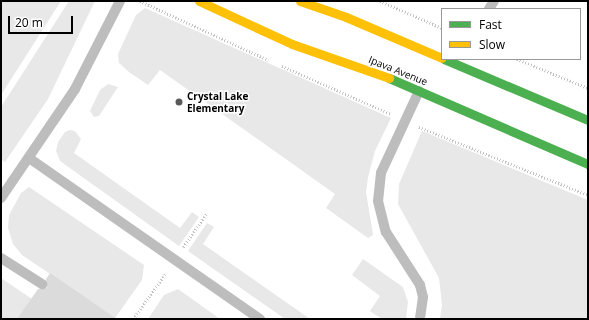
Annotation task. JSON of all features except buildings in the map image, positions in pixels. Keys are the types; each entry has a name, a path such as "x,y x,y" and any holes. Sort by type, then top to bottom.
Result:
{"street":[{"name":"Ipava Avenue","path":"199,1 292,44 380,74 588,164"},
{"path":"300,1 346,17 441,58"},
{"path":"449,60 461,62 588,120"}],"lane":[{"path":"1,198 75,89 120,1"},
{"path":"419,91 381,173 378,201 386,232 420,285 423,297 420,319"},
{"path":"29,158 260,319"},
{"path":"1,258 42,284"}],"path":[{"path":"140,1 405,120 588,195"},
{"path":"380,1 441,28"},
{"path":"519,60 588,88"}],"shaded area":[{"path":"1,1 61,1 1,95"},
{"path":"69,1 95,1 48,99 5,162 1,159 1,107"},
{"path":"145,8 391,118 375,151 368,177 366,192 373,235 368,238 326,208 335,194 160,70 148,85 119,63 118,54 136,15"},
{"path":"108,84 118,87 99,116 94,117 90,111 100,90"},
{"path":"70,130 75,131 81,139 74,153 180,228 192,212 199,217 179,246 60,161 56,151 58,142 65,132"},
{"path":"422,131 588,200 588,319 440,319 442,305 439,278 398,204 399,184"},
{"path":"29,187 144,265 142,280 115,318 22,255 13,244 8,228 9,215 21,193"},
{"path":"207,223 214,227 203,244 310,319 285,319 188,251"},
{"path":"363,259 403,287 408,302 406,319 382,319 370,311 380,296 352,275"},
{"path":"1,278 32,299 17,319 1,319"},
{"path":"178,289 220,319 148,319 164,295"}],"traffic: fast":[{"path":"446,60 588,120"},
{"path":"389,78 588,164"}],"traffic: slow":[{"path":"199,1 292,44 389,78"},
{"path":"300,1 346,17 441,58"}],"place":[{"name":"Crystal Lake Elementary","path":"179,102"}]}
